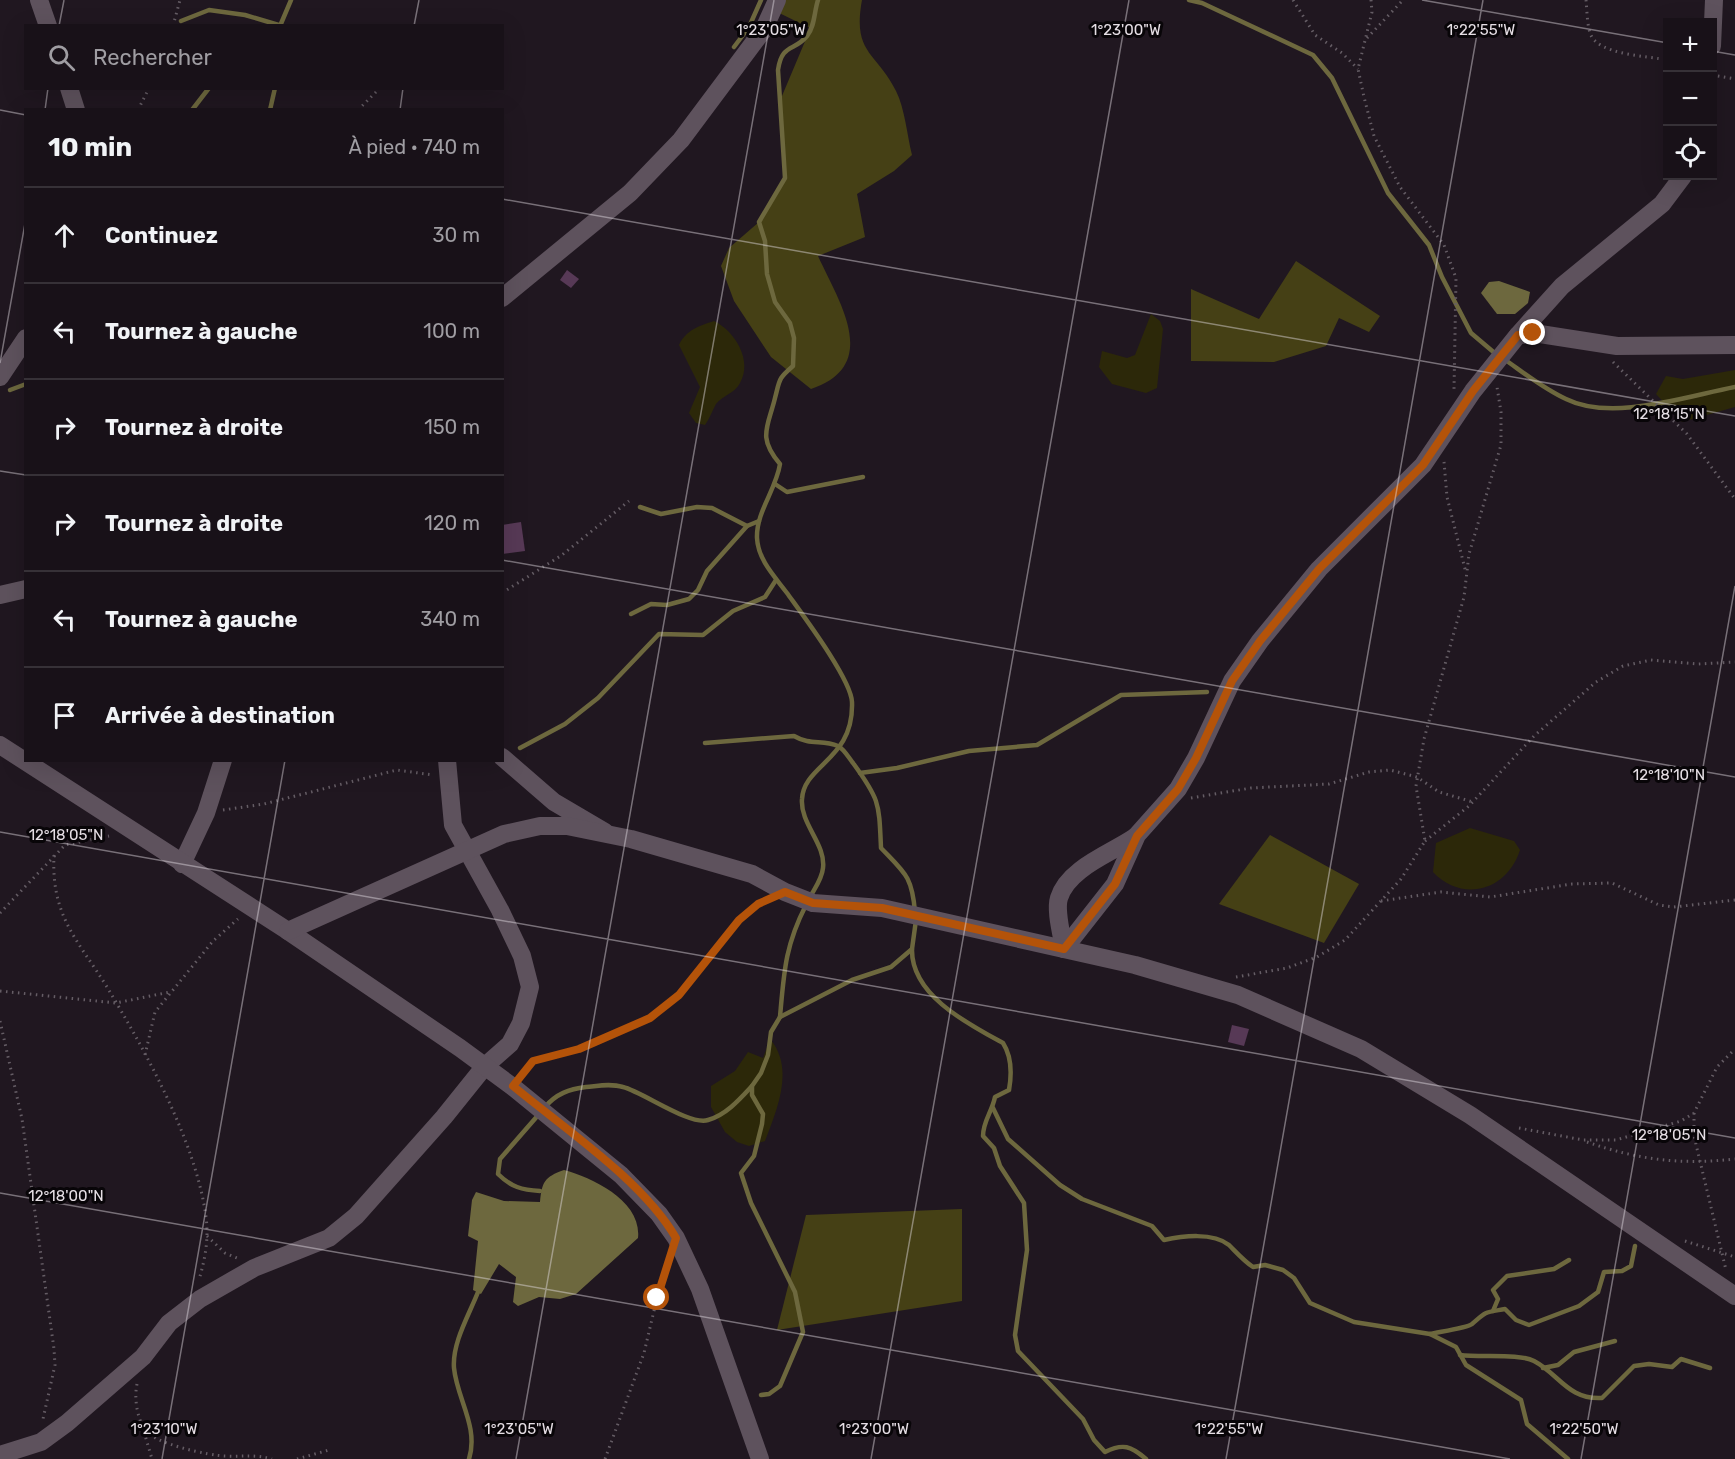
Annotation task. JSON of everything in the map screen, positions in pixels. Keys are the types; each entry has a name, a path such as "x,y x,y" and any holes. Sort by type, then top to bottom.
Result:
{"street":[{"path":"39,0 47,24"},
{"path":"504,296 630,193 681,140 764,28 777,0"},
{"path":"1714,0 1714,18"},
{"path":"70,90 75,108"},
{"path":"1064,949 1115,884 1137,836 1178,789 1196,758 1232,681 1260,641 1319,569 1423,465 1442,435 1493,366 1562,286 1662,204 1680,180"},
{"path":"1518,335 1540,334 1617,346 1735,345"},
{"path":"0,377 24,341"},
{"path":"0,595 24,589"},
{"path":"0,745 24,761"},
{"path":"504,759 554,802 609,835"},
{"path":"26,762 288,932 485,1066 513,1086 627,1181 659,1214 676,1238 700,1289 760,1459"},
{"path":"183,864 206,813 222,762"},
{"path":"0,1455 41,1442 68,1424 143,1357 169,1323 200,1299 262,1265 329,1238 356,1216 444,1117 485,1066 510,1044 521,1023 530,987 522,956 500,910 465,851 453,825 448,769"},
{"path":"288,932 504,834 540,826 567,826 609,835 752,874 785,892 813,903 882,908 1135,965 1238,996 1361,1049 1470,1115 1734,1296"},
{"path":"1064,949 1059,899 1066,885 1079,871 1137,836"}],"path":[{"path":"174,24 180,0"},
{"path":"1293,0 1315,35 1342,53 1358,69"},
{"path":"1371,0 1372,12 1358,69 1374,136 1400,187 1444,245 1456,278 1454,392"},
{"path":"1366,40 1403,0"},
{"path":"1586,0 1590,33 1596,44 1606,50 1663,59"},
{"path":"1717,76 1735,79"},
{"path":"139,108 148,90"},
{"path":"360,108 378,90"},
{"path":"1591,342 1632,379 1686,434 1735,499"},
{"path":"1425,841 1416,786 1424,739 1455,628 1467,575 1469,554 1501,445 1501,412 1493,366"},
{"path":"1442,435 1447,497 1467,575"},
{"path":"504,592 562,555 629,501"},
{"path":"1227,978 1287,968 1317,957 1345,940 1401,879 1425,841 1473,802 1534,736 1596,682 1623,666 1651,660 1735,662"},
{"path":"206,813 264,804 397,770 448,769"},
{"path":"1166,803 1216,793 1329,784 1369,772 1390,770 1417,777 1438,792 1473,802"},
{"path":"0,913 65,844 97,840 129,829"},
{"path":"54,855 53,882 67,929 116,1003 145,1055 189,1149 206,1218 207,1252 199,1281"},
{"path":"1380,901 1442,892 1490,897 1572,884 1612,883 1659,905 1674,908 1735,900"},
{"path":"513,1086 533,1061 579,1049 650,1018 679,995 739,920 758,904 785,892"},
{"path":"145,1055 155,1012 213,941 250,908"},
{"path":"0,991 116,1003 170,992"},
{"path":"0,1021 22,1119 54,1349 55,1365 41,1442"},
{"path":"1734,1050 1717,1067 1694,1113 1694,1136 1734,1296"},
{"path":"1583,1140 1616,1140 1646,1133 1681,1121 1694,1113"},
{"path":"1513,1126 1583,1140 1630,1156 1700,1163 1735,1159"},
{"path":"206,1235 225,1253 262,1265"},
{"path":"604,1459 644,1353 657,1298 676,1238"},
{"path":"143,1357 135,1400 152,1459"},
{"path":"144,1430 152,1436 198,1452 225,1456 261,1455 272,1459"},
{"path":"297,1459 329,1450"}],"shaded area":[{"path":"777,0 862,0 860,32 863,42 896,91 904,114 912,155 894,171 857,194 865,237 818,256 844,312 849,331 850,348 845,365 833,378 811,389 771,357 734,301 721,266 729,248 759,222 785,178 779,103 812,29 773,10"},
{"path":"1296,261 1380,316 1369,332 1339,318 1326,346 1274,362 1191,361 1191,289 1259,319"},
{"path":"1499,281 1530,292 1528,303 1515,314 1497,314 1481,293 1489,282"},
{"path":"1151,314 1160,321 1163,329 1157,388 1146,393 1112,384 1099,367 1102,351 1127,358 1135,355"},
{"path":"714,321 735,339 743,356 744,365 740,383 716,404 705,425 696,423 689,413 700,387 679,345 689,332"},
{"path":"1735,370 1735,407 1682,422 1656,394 1666,376 1683,379"},
{"path":"1470,828 1514,841 1520,850 1514,864 1505,875 1482,888 1457,887 1445,882 1433,872 1436,843"},
{"path":"1270,835 1359,884 1324,943 1219,904"},
{"path":"770,1039 781,1063 783,1076 781,1089 765,1141 749,1146 737,1142 725,1132 711,1107 711,1086 735,1071 748,1052 763,1058"},
{"path":"564,1170 601,1185 624,1202 637,1225 638,1238 576,1294 560,1299 539,1297 518,1306 513,1302 516,1277 499,1264 481,1294 473,1290 478,1241 468,1236 472,1200 476,1192 504,1201 540,1202 545,1181"},
{"path":"962,1209 962,1301 777,1330 806,1215"}],"building":[{"path":"567,270 579,279 571,288 560,280"},
{"path":"521,522 525,551 504,554 504,525"},
{"path":"1232,1025 1249,1029 1244,1046 1228,1042"}],"waterway":[{"path":"281,24 291,0"},
{"path":"734,47 749,27 761,0"},
{"path":"810,897 821,876 823,859 805,817 802,799 811,777 838,749 845,737 851,721 852,702 844,678 835,663 768,568 758,546 760,519 780,464 766,439 767,425 780,380 793,366 794,338 790,323 775,302 767,274 765,241 759,222 785,178 778,70 780,61 786,52 810,32 818,0"},
{"path":"1189,0 1202,3 1313,55 1332,78 1388,193 1429,245 1442,277 1471,333 1497,355"},
{"path":"181,21 209,10 245,15 275,24"},
{"path":"194,108 207,90"},
{"path":"270,108 275,90"},
{"path":"1504,359 1542,386 1566,399 1605,408 1650,405 1735,387"},
{"path":"10,390 24,385"},
{"path":"775,484 787,492 863,477"},
{"path":"640,507 661,514 697,507 712,508 747,526"},
{"path":"631,614 651,604 667,605 689,599 698,590 707,571 747,526 759,521"},
{"path":"520,748 565,724 598,698 659,634 703,635 733,611 765,597 776,580"},
{"path":"860,773 897,768 969,751 1037,745 1121,695 1207,692"},
{"path":"705,743 794,736 806,741 840,747 862,775 873,794 880,821 881,848 906,876 912,890 915,912"},
{"path":"780,1017 784,973 790,947 806,905"},
{"path":"761,1395 769,1394 780,1386 803,1332 795,1292 751,1203 741,1173 754,1156 762,1124 763,1114 752,1095 752,1086 761,1073 768,1055 771,1032 780,1017 852,980 891,967 912,949 916,920"},
{"path":"912,949 914,965 931,994 959,1017 1003,1043 1010,1060 1009,1090 995,1097 984,1126 983,1136 994,1148 1000,1166 1024,1203 1027,1250 1015,1335 1018,1351 1083,1419 1094,1440 1105,1452 1117,1447 1127,1447 1146,1459"},
{"path":"545,1107 558,1095 568,1091 613,1085 632,1090 678,1114 700,1121 715,1118 727,1110 752,1086"},
{"path":"993,1108 1008,1139 1060,1185 1082,1199 1152,1226 1164,1240 1197,1236 1222,1241 1253,1267 1265,1265 1283,1270 1294,1278 1310,1303 1354,1322 1430,1334 1456,1347 1466,1365 1521,1400 1527,1424 1568,1459"},
{"path":"540,1113 500,1159 498,1174 517,1187 540,1191"},
{"path":"1430,1334 1472,1324 1486,1313 1493,1311 1505,1309 1516,1320 1529,1325 1579,1306 1598,1292 1604,1272 1622,1271 1631,1266 1635,1246"},
{"path":"1493,1311 1498,1299 1493,1290 1507,1276 1554,1269 1569,1260"},
{"path":"469,1459 471,1436 456,1379 454,1358 458,1339 478,1292"},
{"path":"1543,1368 1558,1365 1574,1352 1615,1341"},
{"path":"1460,1355 1509,1356 1534,1361 1572,1391 1590,1398 1602,1398 1634,1366 1649,1364 1672,1367 1681,1359 1710,1368"}],"route":[{"path":"657,1298 676,1238 669,1226 634,1187 513,1086 533,1061 579,1049 650,1018 679,995 739,920 758,904 785,892 813,903 857,904 882,908 1064,949 1115,884 1137,836 1178,789 1196,758 1232,681 1260,641 1319,569 1423,465 1473,391 1518,335 1533,333"}]}
